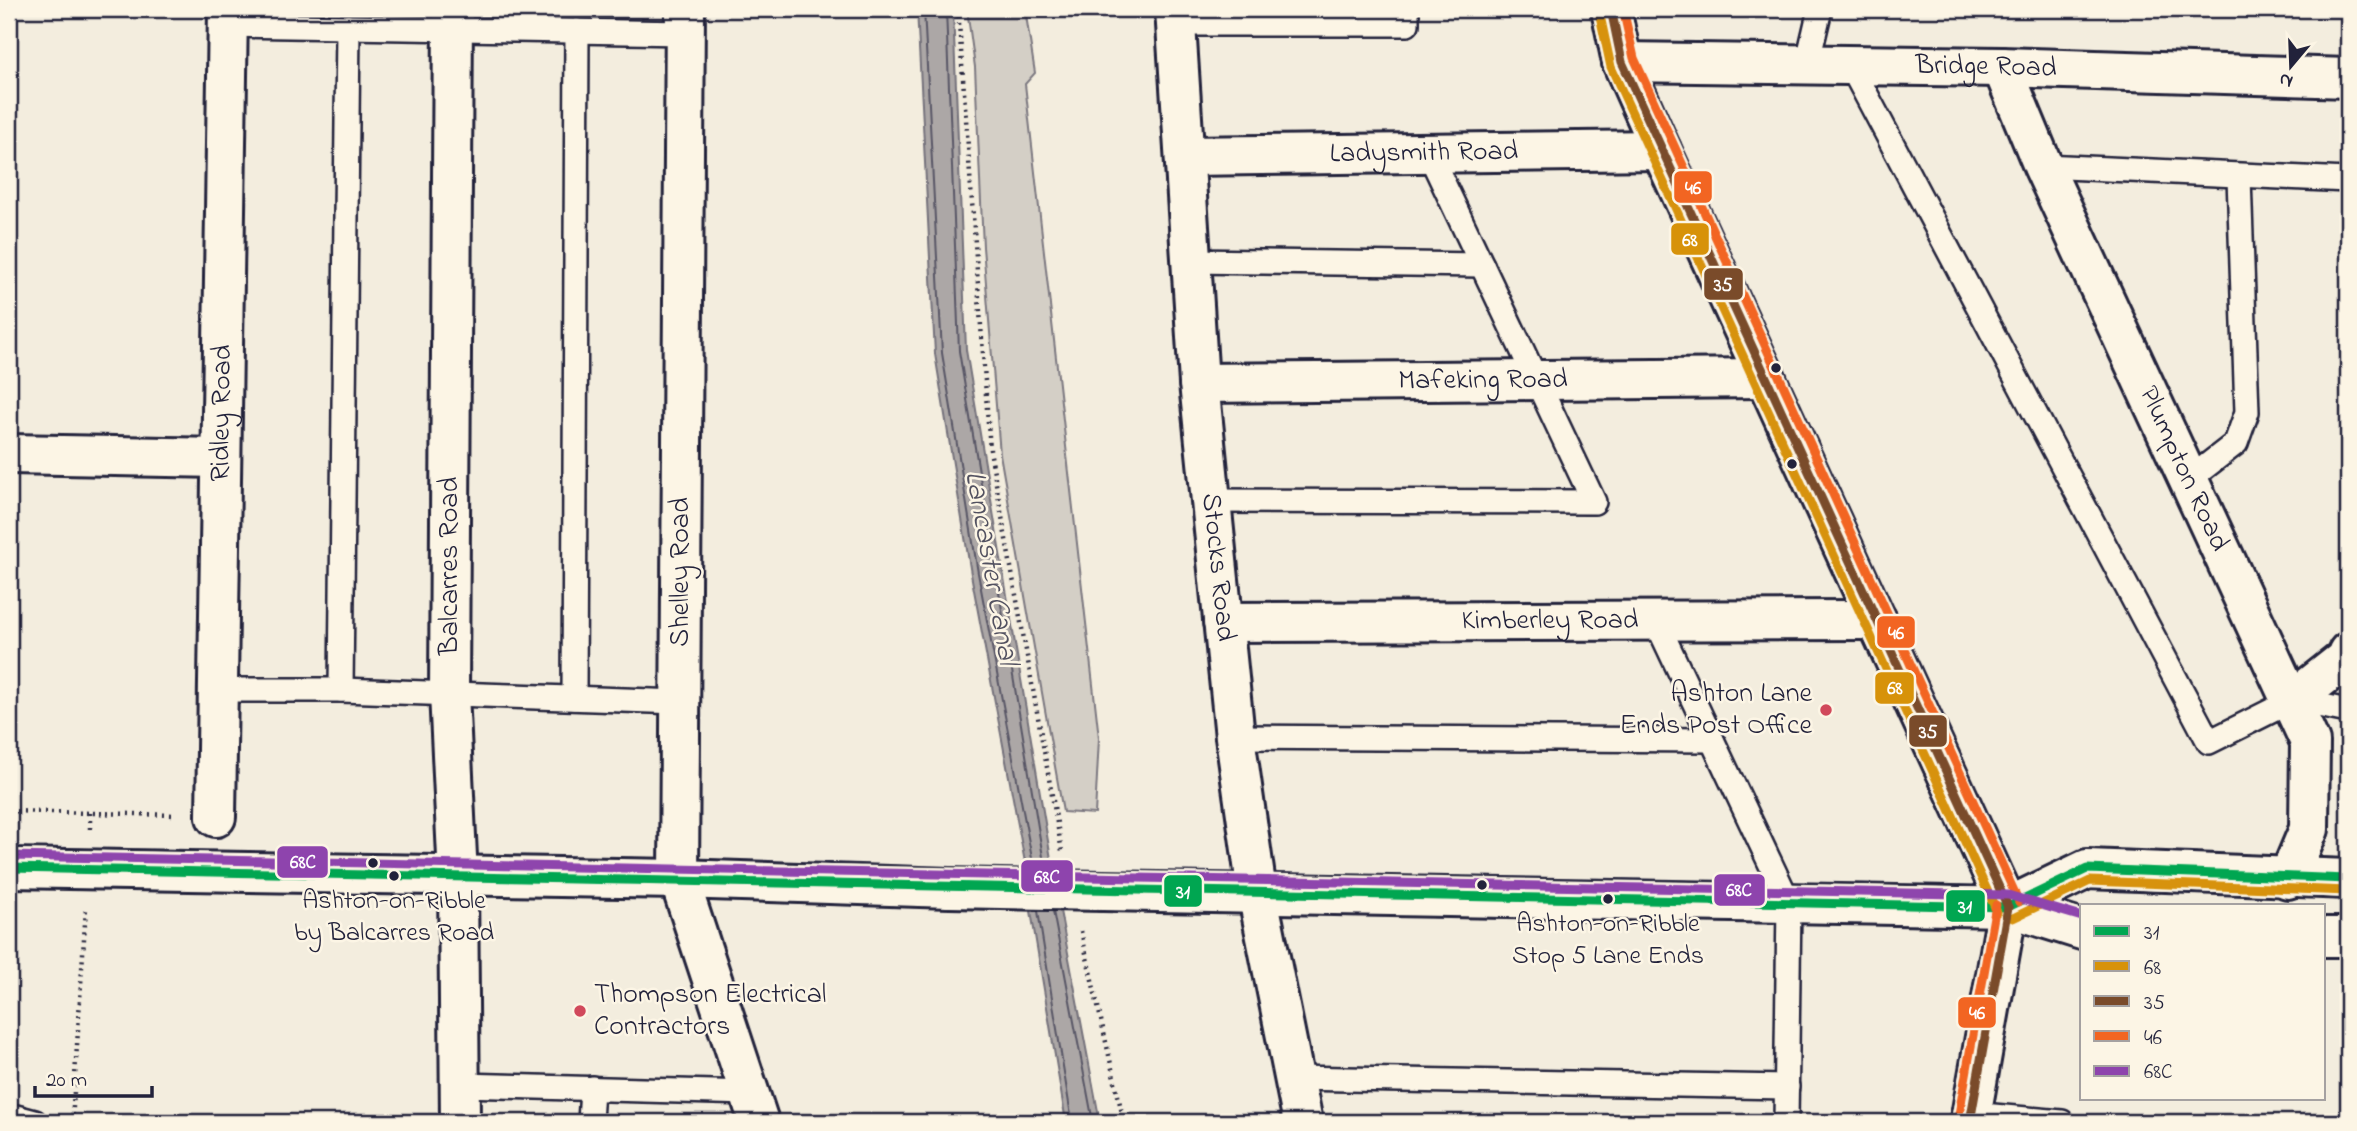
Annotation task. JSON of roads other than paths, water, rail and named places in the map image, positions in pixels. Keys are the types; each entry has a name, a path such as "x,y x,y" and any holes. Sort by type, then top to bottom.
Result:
{"main road":[{"path":"1611,9 1622,62 2008,907 1971,1118"},
{"name":"Stocks Road","path":"1175,16 1199,383 1235,737 1257,892 1303,1122"},
{"name":"Ridley Road","path":"216,817 228,17"},
{"name":"Balcarres Road","path":"453,19 449,693 458,877 460,1104"},
{"name":"Shelley Road","path":"685,21 679,879 754,1108"},
{"name":"Bridge Road","path":"1622,62 2002,67 2348,78"},
{"name":"Plumpton Road","path":"2002,67 2043,166 2188,481 2293,700 2310,742 2309,829 2288,878"},
{"name":"Ladysmith Road","path":"1186,156 1661,150"},
{"name":"Mafeking Road","path":"1199,383 1766,378"},
{"path":"9,454 221,458"},
{"name":"Kimberley Road","path":"1223,622 1877,620"},
{"path":"2293,700 2345,659 2348,652"},
{"path":"9,868 2008,907 2080,929"},
{"path":"2008,907 2087,869 2348,879"},
{"path":"2326,937 2348,937"}],"lane":[{"path":"1175,16 1407,24 1407,9"},
{"path":"1807,65 1819,9"},
{"path":"228,17 348,27 453,19 577,30 685,21"},
{"path":"341,690 348,27"},
{"path":"574,698 577,30"},
{"path":"1852,66 2209,742 2293,700 2348,711"},
{"path":"1212,501 1594,502 1429,153"},
{"path":"2043,166 2348,180"},
{"path":"2188,481 2236,443 2247,412 2239,177"},
{"path":"1192,261 1482,265"},
{"path":"1656,621 1788,903 1787,1122"},
{"path":"218,690 341,690 680,702"},
{"path":"1235,737 1712,740"},
{"path":"1293,1078 1787,1087"},
{"path":"590,1122 592,1088"},
{"path":"460,1104 592,1088 754,1108"},
{"path":"9,1115 34,1122"},
{"path":"1971,1118 2062,1122"}],"water":[{"name":"Lancaster Canal","path":"917,9 953,9 966,350 1057,895 1100,1122 1066,1122 1028,893 1030,889 971,574 935,354"}],"place":[{"name":"Ashton Lane Ends Post Office","path":"1826,710"},
{"name":"Ashton-on-Ribble by Balcarres Road","path":"394,876"},
{"name":"Ashton-on-Ribble Stop 5 Lane Ends","path":"1608,899"},
{"name":"Thompson Electrical Contractors","path":"580,1011"}]}
